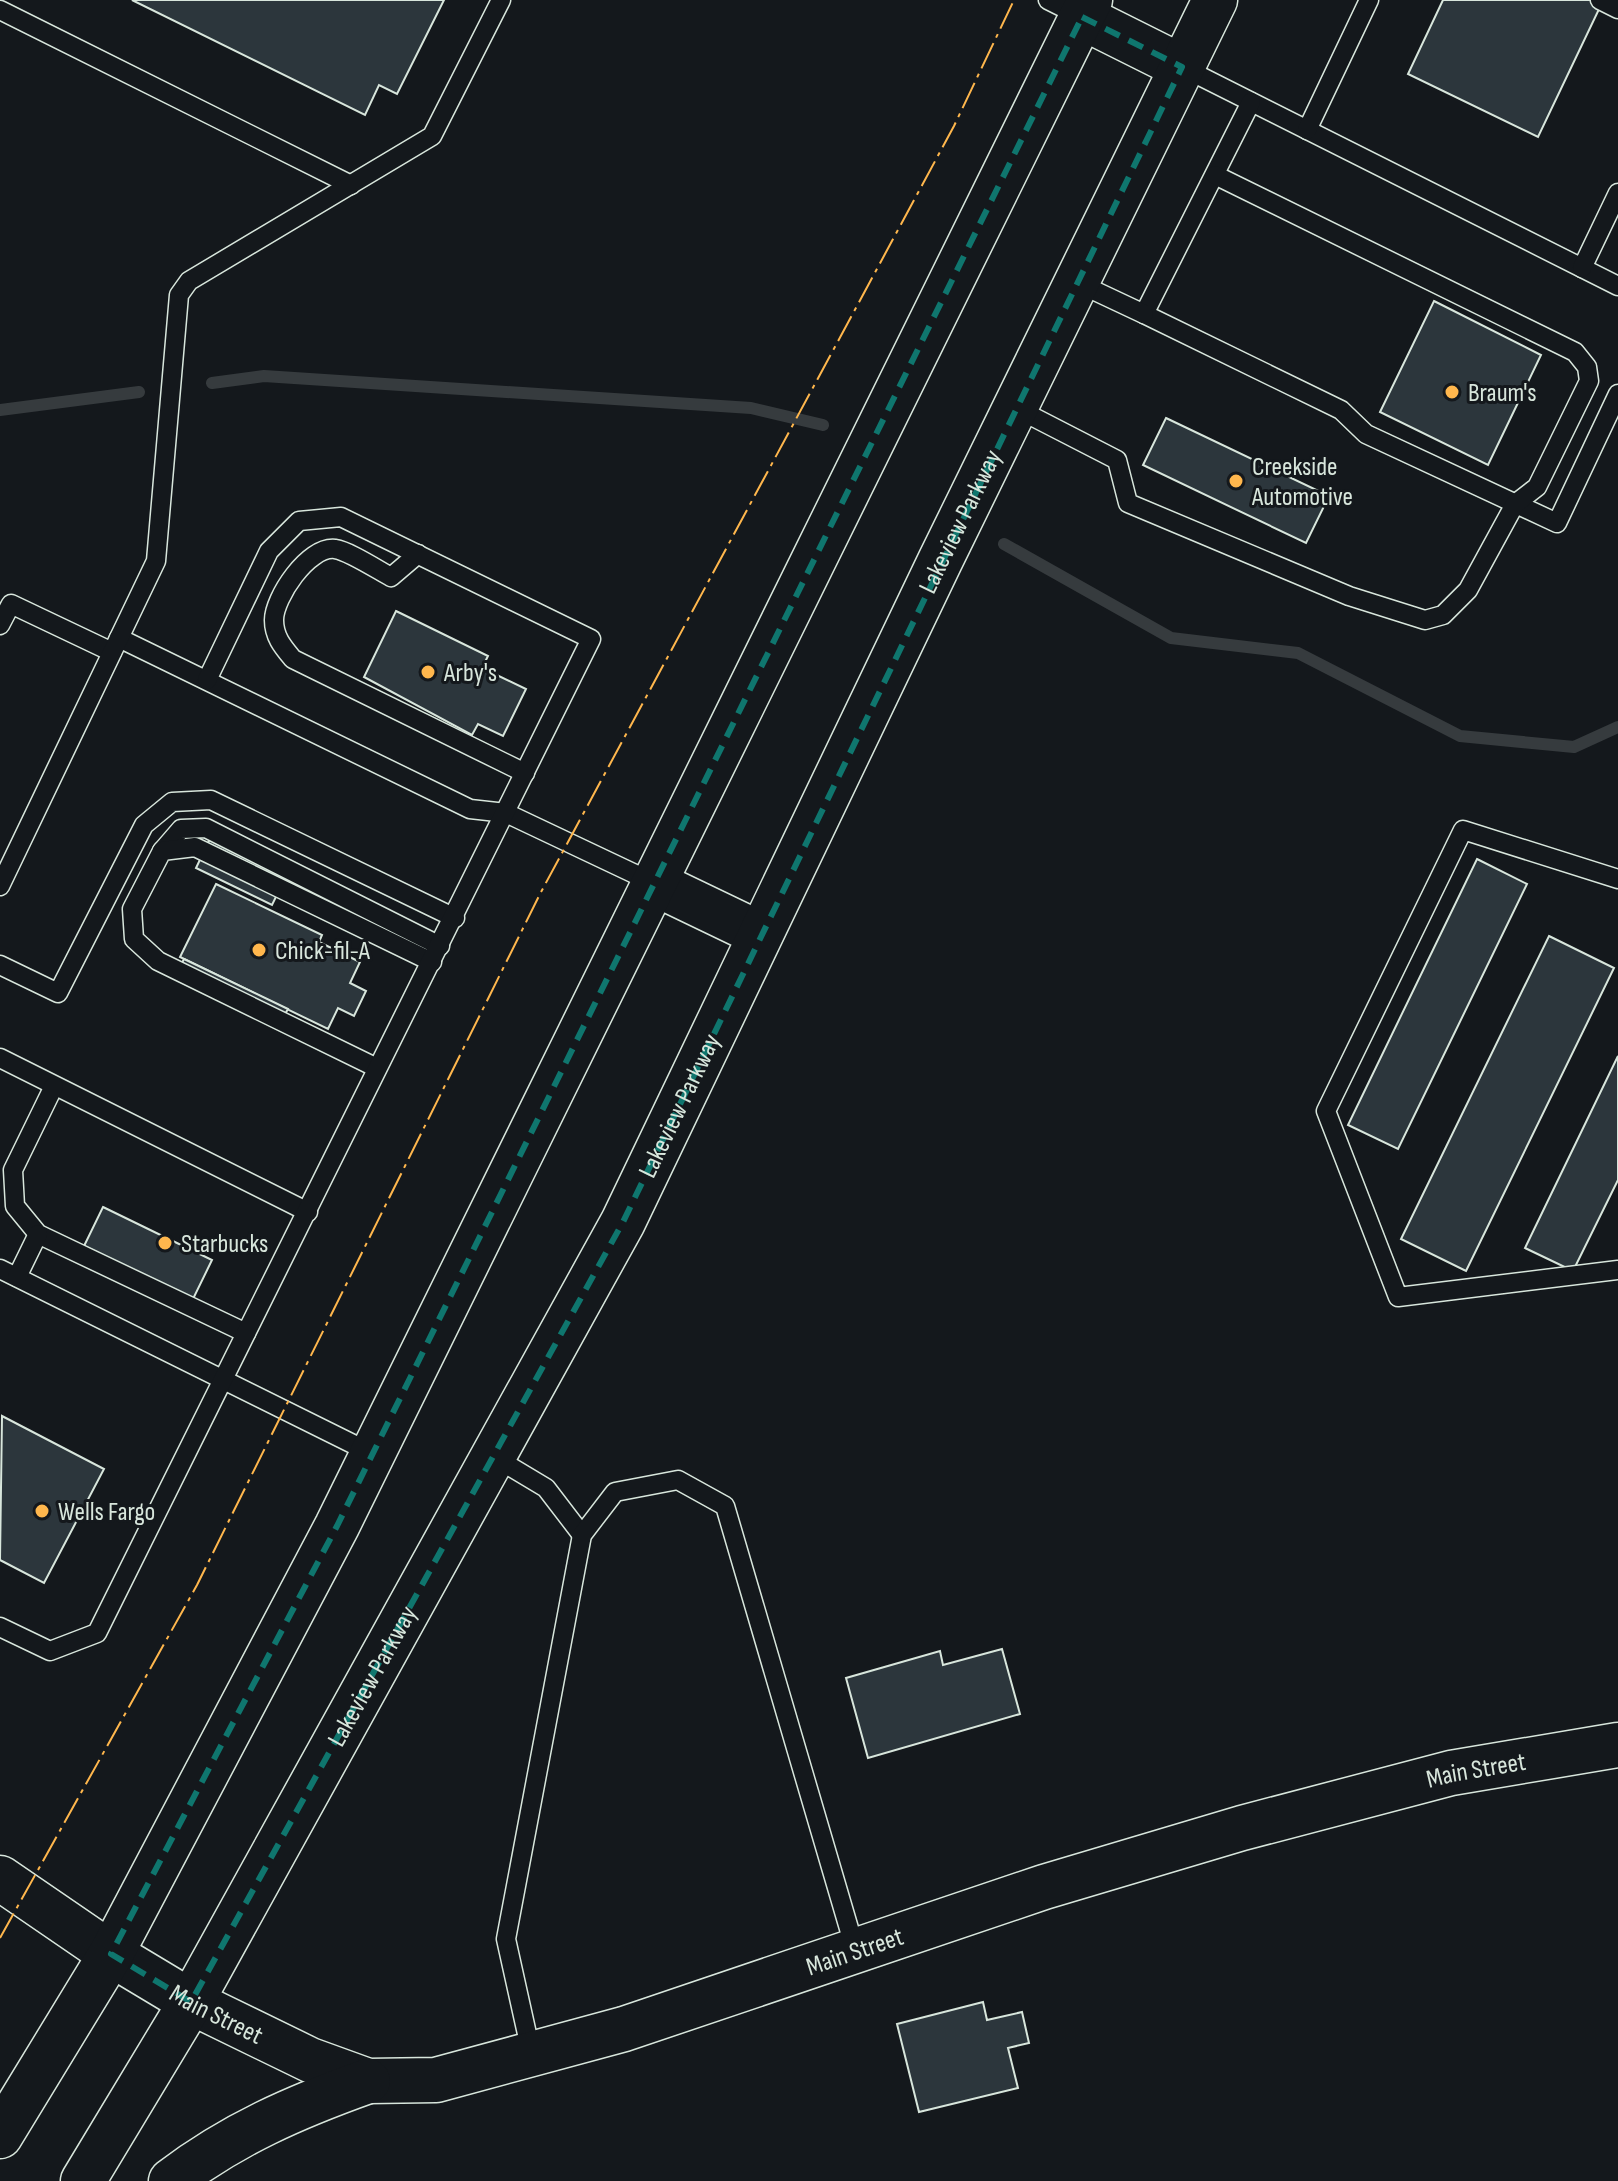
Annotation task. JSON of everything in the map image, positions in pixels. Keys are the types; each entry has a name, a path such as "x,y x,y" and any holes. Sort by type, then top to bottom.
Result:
{"main road":[{"name":"Lakeview Parkway","path":"83,2181 191,2002 623,1222 1014,407 1215,0"},
{"path":"0,2136 111,1954 373,1454 656,884 1073,6 1182,67"},
{"path":"656,884 760,934"},
{"name":"Main Street","path":"0,1878 111,1954 191,2002 310,2060 368,2081 436,2080 624,2029 855,1949 1242,1828 1451,1773 1618,1745"},
{"path":"171,2181 208,2154 290,2109 368,2081"}],"lane":[{"path":"0,886 156,561 179,295 189,281 432,136 501,0"},
{"path":"1307,130 1369,0"},
{"path":"1600,0 1618,9"},
{"path":"0,10 351,185"},
{"path":"1182,67 1618,286"},
{"path":"1144,314 1251,102"},
{"path":"1014,407 1117,460 1128,503 1349,596 1425,620 1443,615 1468,590 1515,504 1537,487 1589,381 1587,367 1575,352 1215,175"},
{"path":"1582,268 1618,193"},
{"path":"1076,282 1341,410 1366,434 1557,523 1618,394"},
{"path":"0,1627 50,1651 97,1633 591,639 341,517 299,521 269,551 207,680"},
{"path":"418,554 391,577 335,549 313,553 298,568 273,618 279,642 293,659 525,773"},
{"path":"0,625 11,604 207,680 470,809 506,813 656,884"},
{"path":"0,965 58,993 144,825 172,802 211,800 455,918"},
{"path":"1618,879 1463,830 1326,1111 1398,1297 1618,1270"},
{"path":"377,1068 158,961 134,939 132,909 162,851 195,847 436,954"},
{"path":"0,1058 308,1212"},
{"path":"54,1086 13,1170 15,1206 38,1234 246,1333"},
{"path":"38,1234 8,1273 373,1454"},
{"path":"494,1457 546,1488 582,1535"},
{"path":"531,2052 506,1939 582,1535 615,1492 678,1480 725,1506 855,1949"}],"highlighted area":[{"path":"1082,17 1182,67 623,1222 191,2002 111,1954 337,1526"}],"building":[{"path":"132,0 444,0 397,94 379,85 365,115"},
{"path":"1443,0 1590,0 1601,5 1538,137 1408,74"},
{"path":"1434,301 1541,355 1488,465 1380,412"},
{"name":"Creekside Automotive","path":"1166,418 1329,496 1306,543 1143,465"},
{"name":"Arby's","path":"396,611 488,656 482,668 526,689 503,736 478,724 472,735 364,677"},
{"path":"215,828 292,864 272,905 196,868"},
{"path":"1477,859 1527,884 1398,1149 1348,1125"},
{"name":"Chick-fil-A","path":"216,884 322,935 319,942 360,962 350,983 366,991 354,1016 338,1008 328,1029 180,957"},
{"path":"1549,936 1614,968 1466,1271 1401,1239"},
{"path":"184,959 288,1009 280,1023 177,972"},
{"path":"1618,1056 1618,1180 1573,1271 1525,1248"},
{"path":"103,1207 212,1260 193,1299 84,1246"},
{"path":"2,1416 104,1469 44,1583 0,1560"},
{"path":"1002,1649 1020,1714 868,1758 846,1678 940,1651 943,1665"},
{"path":"983,2002 987,2020 1022,2012 1029,2043 1008,2048 1018,2088 919,2112 897,2024"}],"waterway":[{"path":"212,383 264,376 751,408 823,425"},
{"path":"0,410 139,392"},
{"path":"1004,544 1171,638 1298,653 1460,736 1574,747 1618,727"}],"power":[{"path":"0,1938 197,1585 541,892 954,126 1014,0"}],"place":[{"name":"Braum's","path":"1452,392"},
{"name":"Creekside Automotive","path":"1236,481"},
{"name":"Arby's","path":"428,672"},
{"name":"Chick-fil-A","path":"259,950"},
{"name":"Starbucks","path":"165,1243"},
{"name":"Wells Fargo","path":"42,1511"}]}
